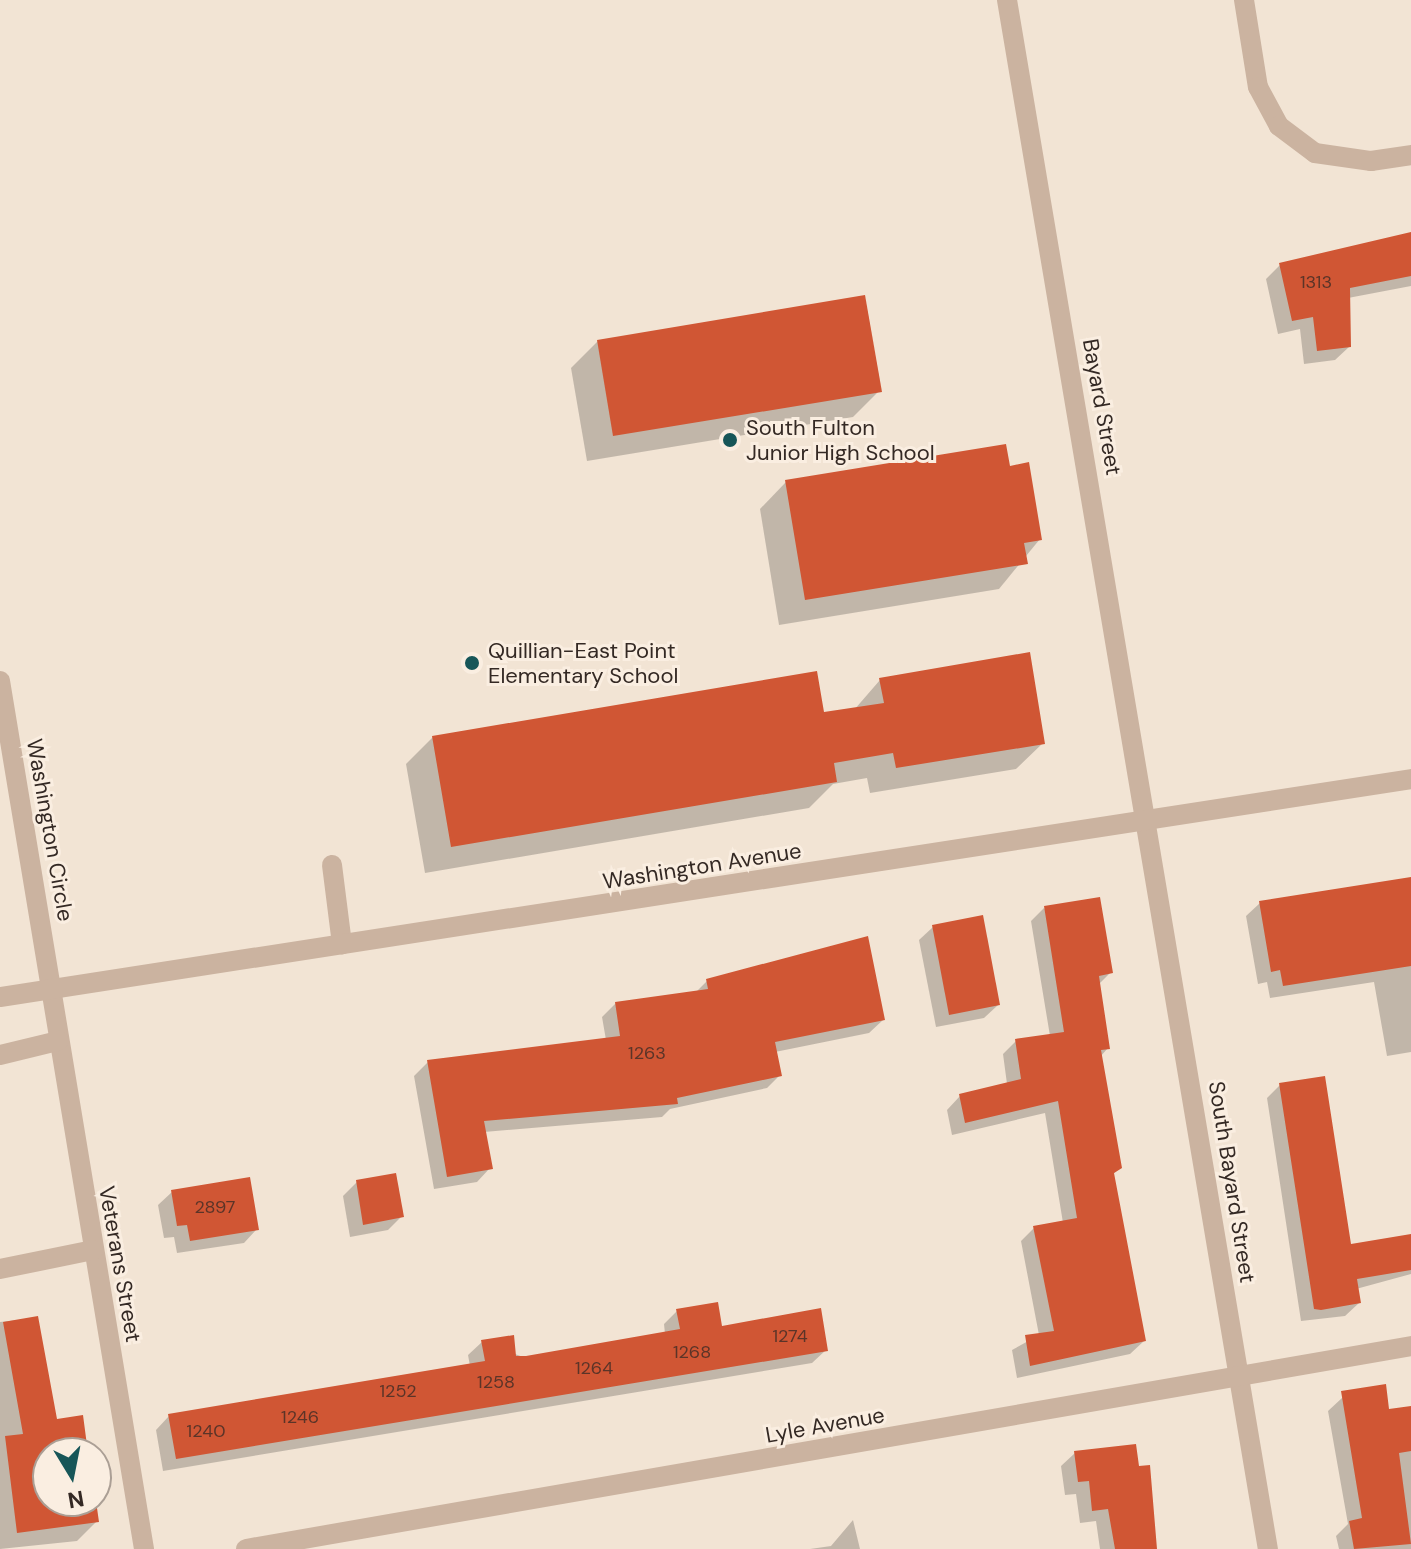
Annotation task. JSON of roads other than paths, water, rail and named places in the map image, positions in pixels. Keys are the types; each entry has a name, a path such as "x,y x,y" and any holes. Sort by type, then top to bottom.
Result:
{"street":[{"name":"Bayard Street","path":"1007,0 1149,823"},
{"path":"1244,0 1258,87 1279,126 1315,153 1371,161 1411,155"},
{"name":"Washington Circle","path":"0,681 49,988"},
{"name":"Washington Avenue","path":"0,997 1149,823 1411,779"},
{"name":"South Bayard Street","path":"1149,823 1268,1549"},
{"path":"332,865 342,944"},
{"name":"Veterans Street","path":"49,988 144,1549"},
{"path":"0,1055 58,1041"},
{"path":"0,1269 93,1250"},
{"name":"Lyle Avenue","path":"246,1549 1411,1346"}],"place":[{"name":"South Fulton Junior High School","path":"730,440"},
{"name":"Quillian-East Point Elementary School","path":"472,663"}]}
